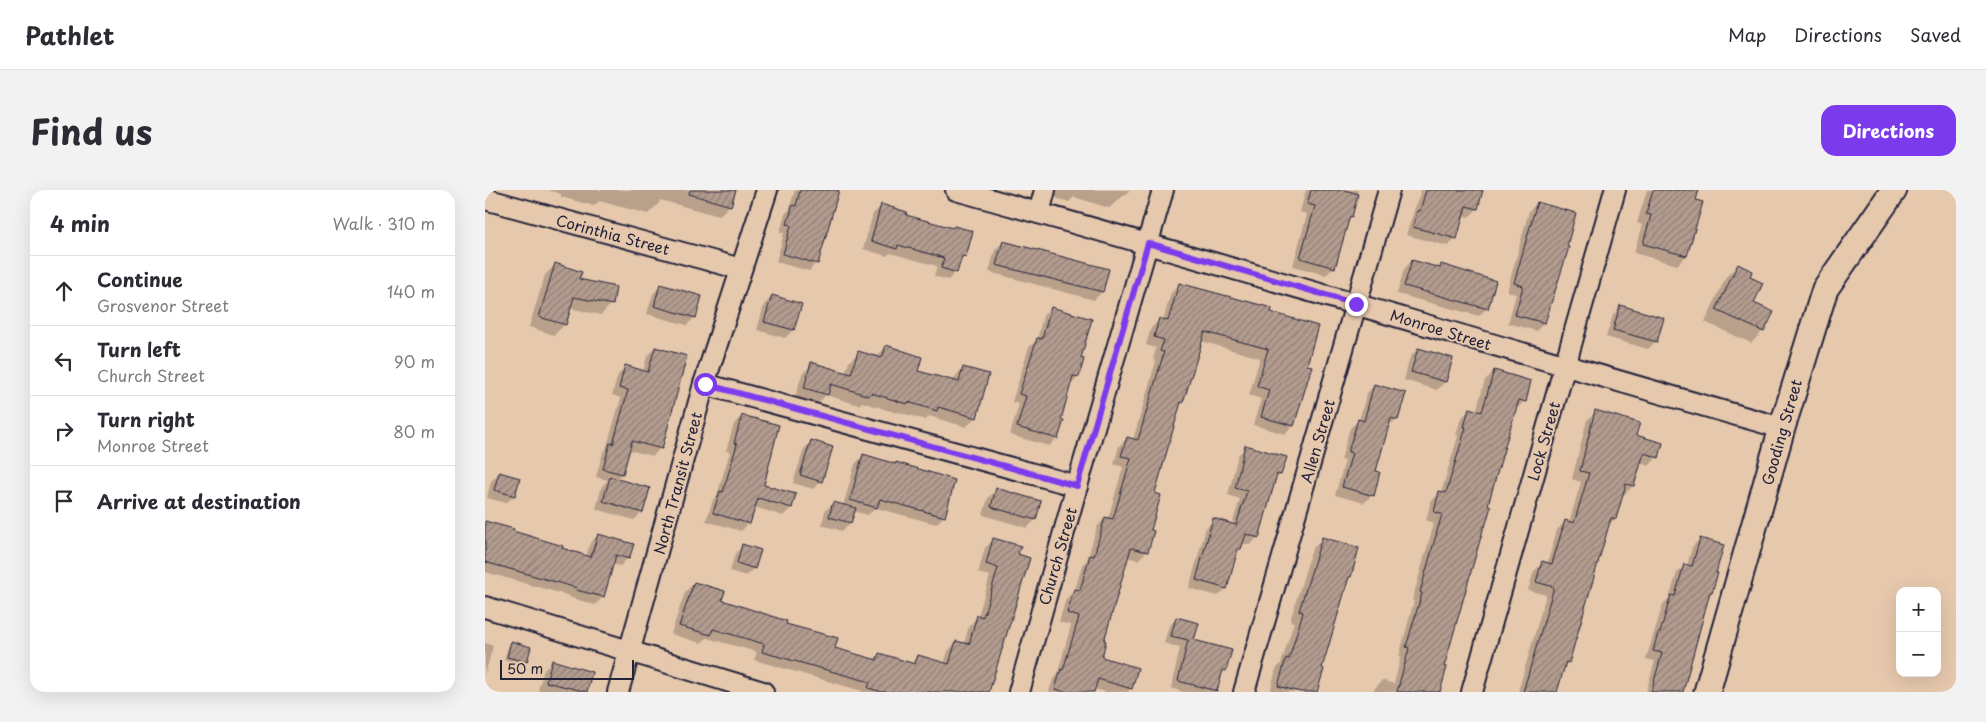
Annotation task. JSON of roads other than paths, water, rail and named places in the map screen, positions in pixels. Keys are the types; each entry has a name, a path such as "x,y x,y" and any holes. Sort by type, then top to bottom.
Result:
{"street":[{"name":"North Transit Street","path":"618,692 705,384 767,190"},
{"name":"Monroe Street","path":"956,190 1148,243 1564,366 1782,428"},
{"path":"1039,213 1045,190"},
{"name":"Church Street","path":"1019,692 1163,190"},
{"name":"Allen Street","path":"1244,692 1389,190"},
{"name":"Lock Street","path":"1472,692 1615,190"},
{"name":"Gooding Street","path":"1707,692 1782,428 1825,289 1893,190"},
{"name":"Corinthia Street","path":"485,199 741,269"},
{"path":"705,384 1077,486"},
{"path":"485,607 763,692"}]}
